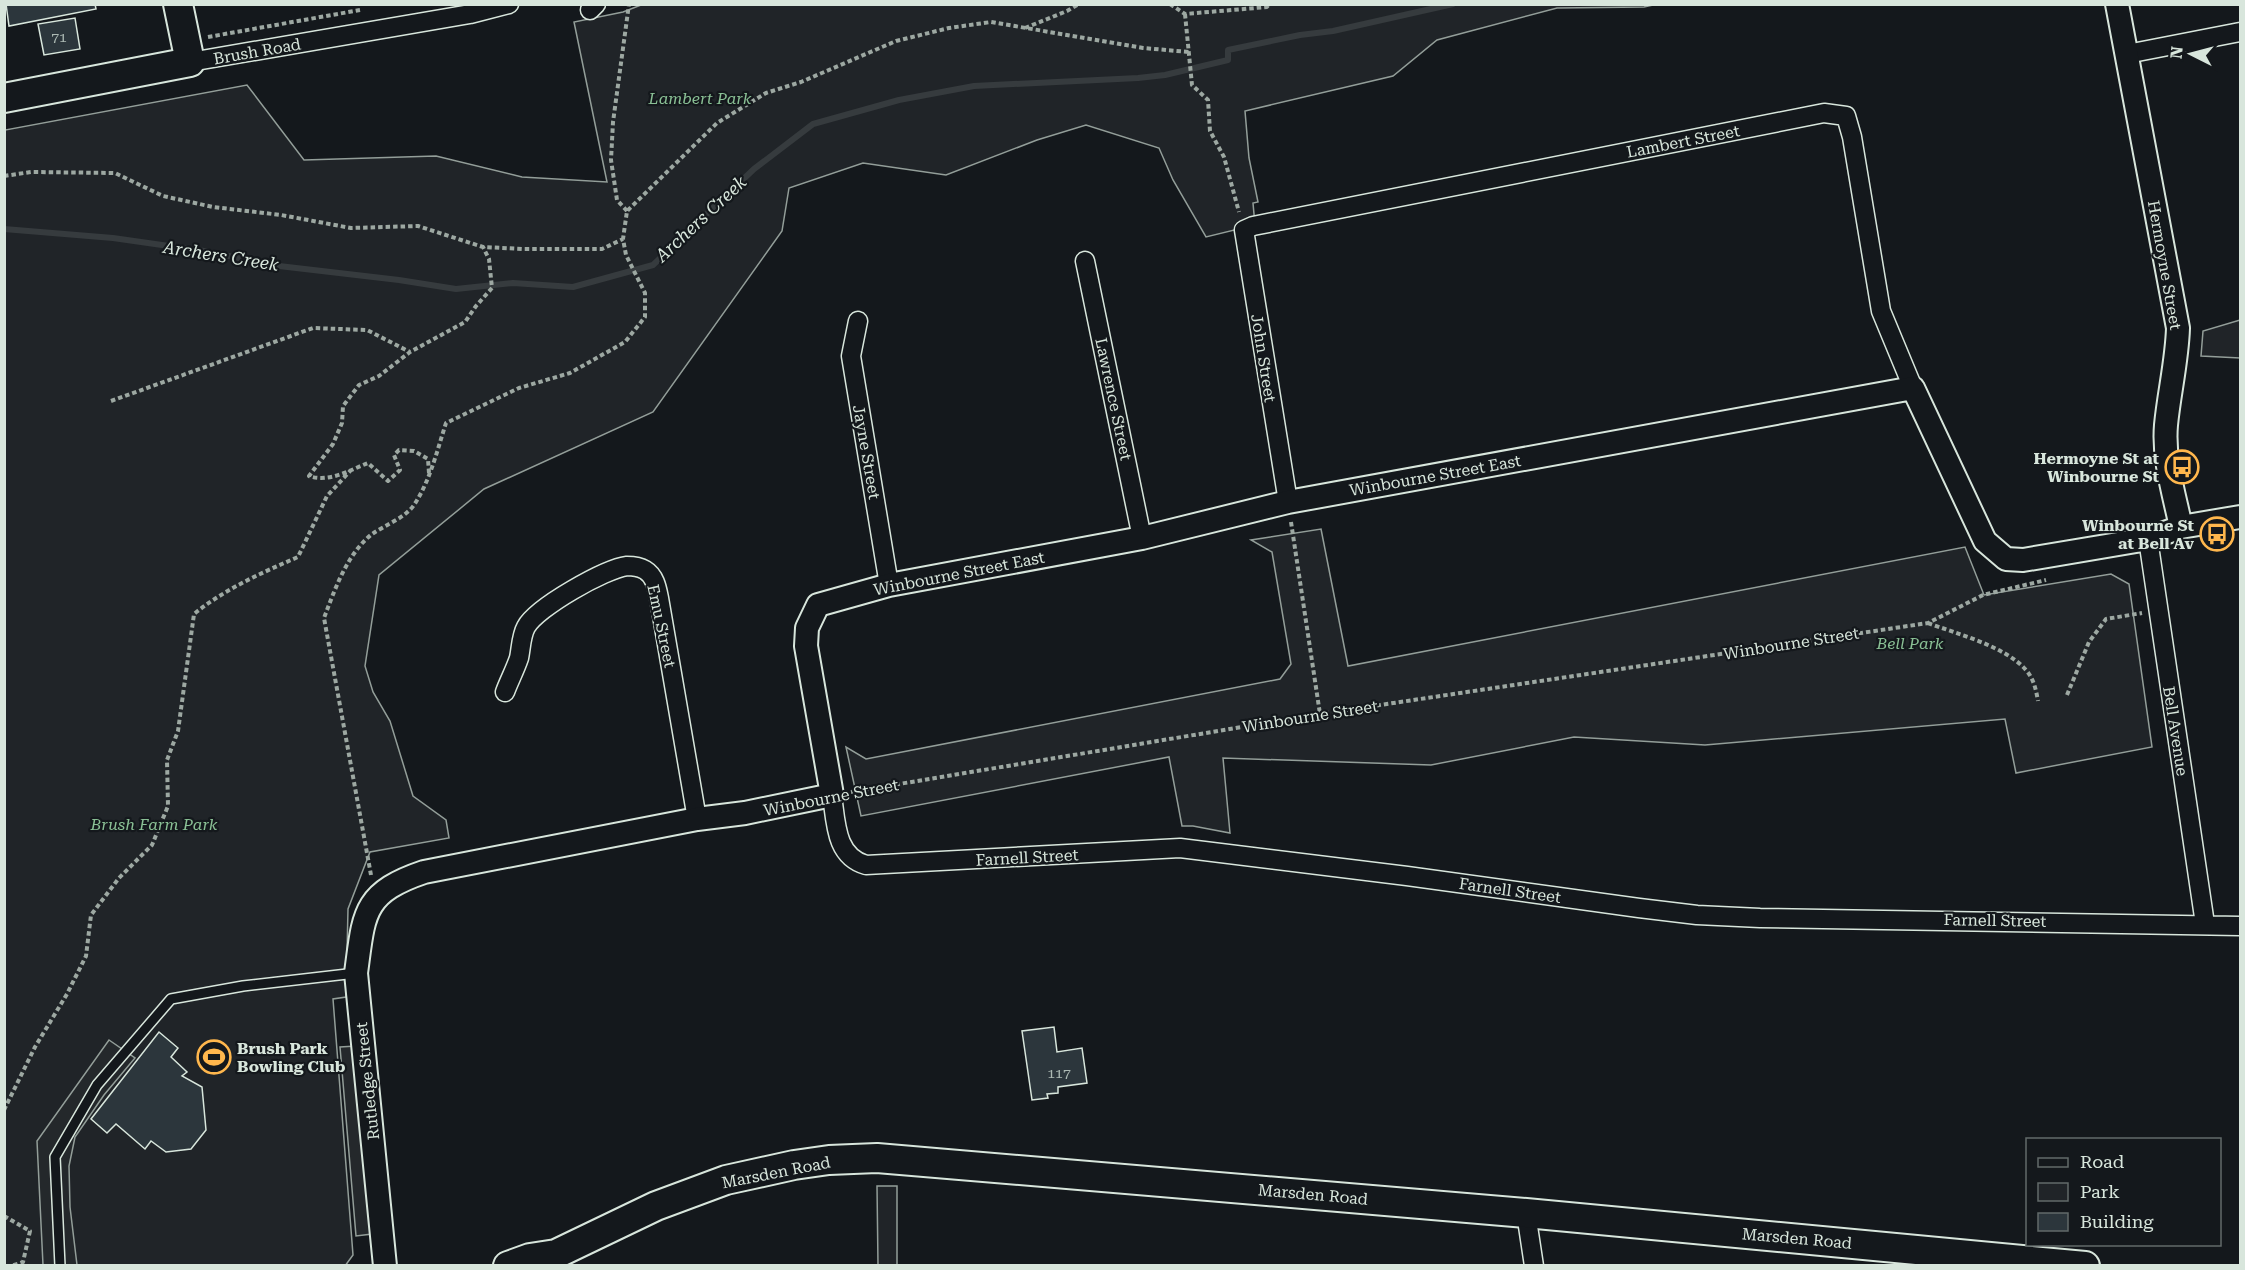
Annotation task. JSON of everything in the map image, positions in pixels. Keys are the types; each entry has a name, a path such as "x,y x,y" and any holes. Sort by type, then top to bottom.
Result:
{"main road":[{"path":"178,4 190,62"},
{"name":"Brush Road","path":"4,98 190,62"},
{"name":"Marsden Road","path":"508,1266 530,1258 551,1260 657,1206 726,1180 794,1165 866,1158 937,1161 1526,1212 2085,1266"}],"street":[{"name":"Brush Road","path":"190,62 470,14 509,4"},
{"name":"Hermoyne Street","path":"2117,4 2178,328 2166,427 2166,456 2181,527"},
{"path":"2127,54 2241,32"},
{"name":"Lambert Street","path":"1244,230 1253,226 1824,112 1846,116 1852,137 1881,311 1913,388"},
{"name":"John Street","path":"1244,230 1288,502"},
{"name":"Lawrence Street","path":"1085,261 1142,538"},
{"name":"Jayne Street","path":"858,321 850,356 889,585"},
{"path":"1913,388 1985,541 2006,559 2023,560 2148,538 2181,527 2241,517"},
{"name":"Winbourne Street East","path":"832,795 806,646 807,628 818,604 889,585 1142,538 1288,502 1913,388"},
{"name":"Bell Avenue","path":"2148,538 2205,924"},
{"name":"Emu Street","path":"505,692 518,661 525,628 534,617 572,591 612,570 628,566 639,567 648,572 655,583 659,598 696,819"},
{"name":"Winbourne Street","path":"374,898 399,880 424,872 832,795"},
{"name":"Farnell Street","path":"832,795 841,846 856,862 866,865 1180,848 1697,915 2241,926"},
{"name":"Rutledge Street","path":"374,898 362,925 356,973 385,1266"},
{"path":"1526,1212 1534,1266"}],"lane":[{"path":"60,1266 55,1157 97,1085 171,999 243,986 356,973"}],"path":[{"path":"627,211 618,201 611,160 613,122 628,4"},
{"path":"1023,28 1079,4"},
{"path":"1170,4 1185,14 1267,7 1269,4"},
{"name":"Brush Road","path":"208,37 360,10"},
{"path":"1185,14 1192,85 1208,100 1210,131 1224,157 1244,230"},
{"path":"374,898 368,846 324,618 337,582 353,556 371,535 412,507 429,477 446,423 519,388 570,373 625,342 645,317 645,293 626,255 623,238 627,211 717,123 766,93 801,82 896,41 949,28 991,22 1143,48 1189,52"},
{"path":"4,176 31,172 115,173 163,196 213,207 281,215 351,228 418,226 483,247 602,249 623,238"},
{"path":"429,477 428,459 414,452 399,450 394,455 399,470 388,481 368,463 333,477 316,479 309,476 333,444 342,423 343,406 359,385 379,376 410,352 465,322 492,288 489,259 483,247"},
{"path":"111,401 313,328 367,330 410,352"},
{"path":"4,1110 35,1047 67,994 86,956 92,915 119,878 152,845 168,806 167,760 178,730 194,614 212,599 239,584 298,557 327,496 351,470"},
{"path":"1288,502 1320,714"},
{"name":"Winbourne Street","path":"832,795 1320,714 1928,623 1983,595 2048,579"},
{"path":"2067,695 2089,642 2106,619 2158,610"},
{"path":"1928,623 1985,645 2011,658 2026,670 2035,684 2038,701"},
{"path":"4,1216 30,1231 23,1262 11,1266"}],"green space":[{"path":"641,5 1653,5 1557,8 1437,40 1393,76 1245,111 1249,158 1258,202 1253,203 1255,225 1206,237 1173,180 1159,148 1086,125 1037,140 946,175 863,163 789,188 782,231 653,412 484,489 379,575 365,666 373,692 390,721 413,796 446,820 449,838 370,852 348,909 346,997 333,999 353,1255 345,1266 5,1266 5,130 247,85 304,160 436,156 522,177 607,182 574,22 623,12"},
{"path":"2240,320 2240,358 2201,356 2203,331"},
{"name":"Bell Park","path":"1321,529 1348,666 1965,547 1984,595 2111,574 2129,584 2152,747 2016,773 2005,719 1705,745 1574,737 1431,765 1223,758 1230,833 1182,826 1169,757 861,816 846,747 866,759 1280,679 1291,664 1272,552 1251,540"},
{"path":"877,1186 897,1186 897,1265 878,1265"}],"shaded area":[{"path":"109,1040 135,1058 104,1095 75,1137 69,1166 70,1207 77,1265 43,1265 37,1141"},
{"path":"356,1046 372,1234 356,1236 340,1047"}],"building":[{"path":"6,4 95,4 96,9 9,26"},
{"path":"75,18 80,49 44,55 38,24"},
{"path":"1054,1027 1057,1052 1082,1048 1087,1083 1058,1087 1058,1093 1047,1094 1048,1098 1032,1100 1022,1031"},
{"path":"159,1032 178,1048 171,1057 187,1072 182,1076 202,1087 206,1130 191,1149 166,1152 151,1141 145,1149 116,1124 107,1133 91,1119"}],"waterway":[{"name":"Archers Creek","path":"4,229 113,238 204,251 279,266 456,289 513,283 573,287 653,265 754,169 813,124 899,100 974,86 1165,75 1228,60 1228,50 1300,35 1333,31 1453,4"}],"place":[{"name":"Hermoyne St at Winbourne St","path":"2182,467"},
{"name":"Winbourne St at Bell Av","path":"2217,534"},
{"name":"Brush Park Bowling Club","path":"214,1057"}],"park label":[{"name":"Lambert Park","path":"700,98"},
{"name":"Brush Farm Park","path":"154,824"}]}
